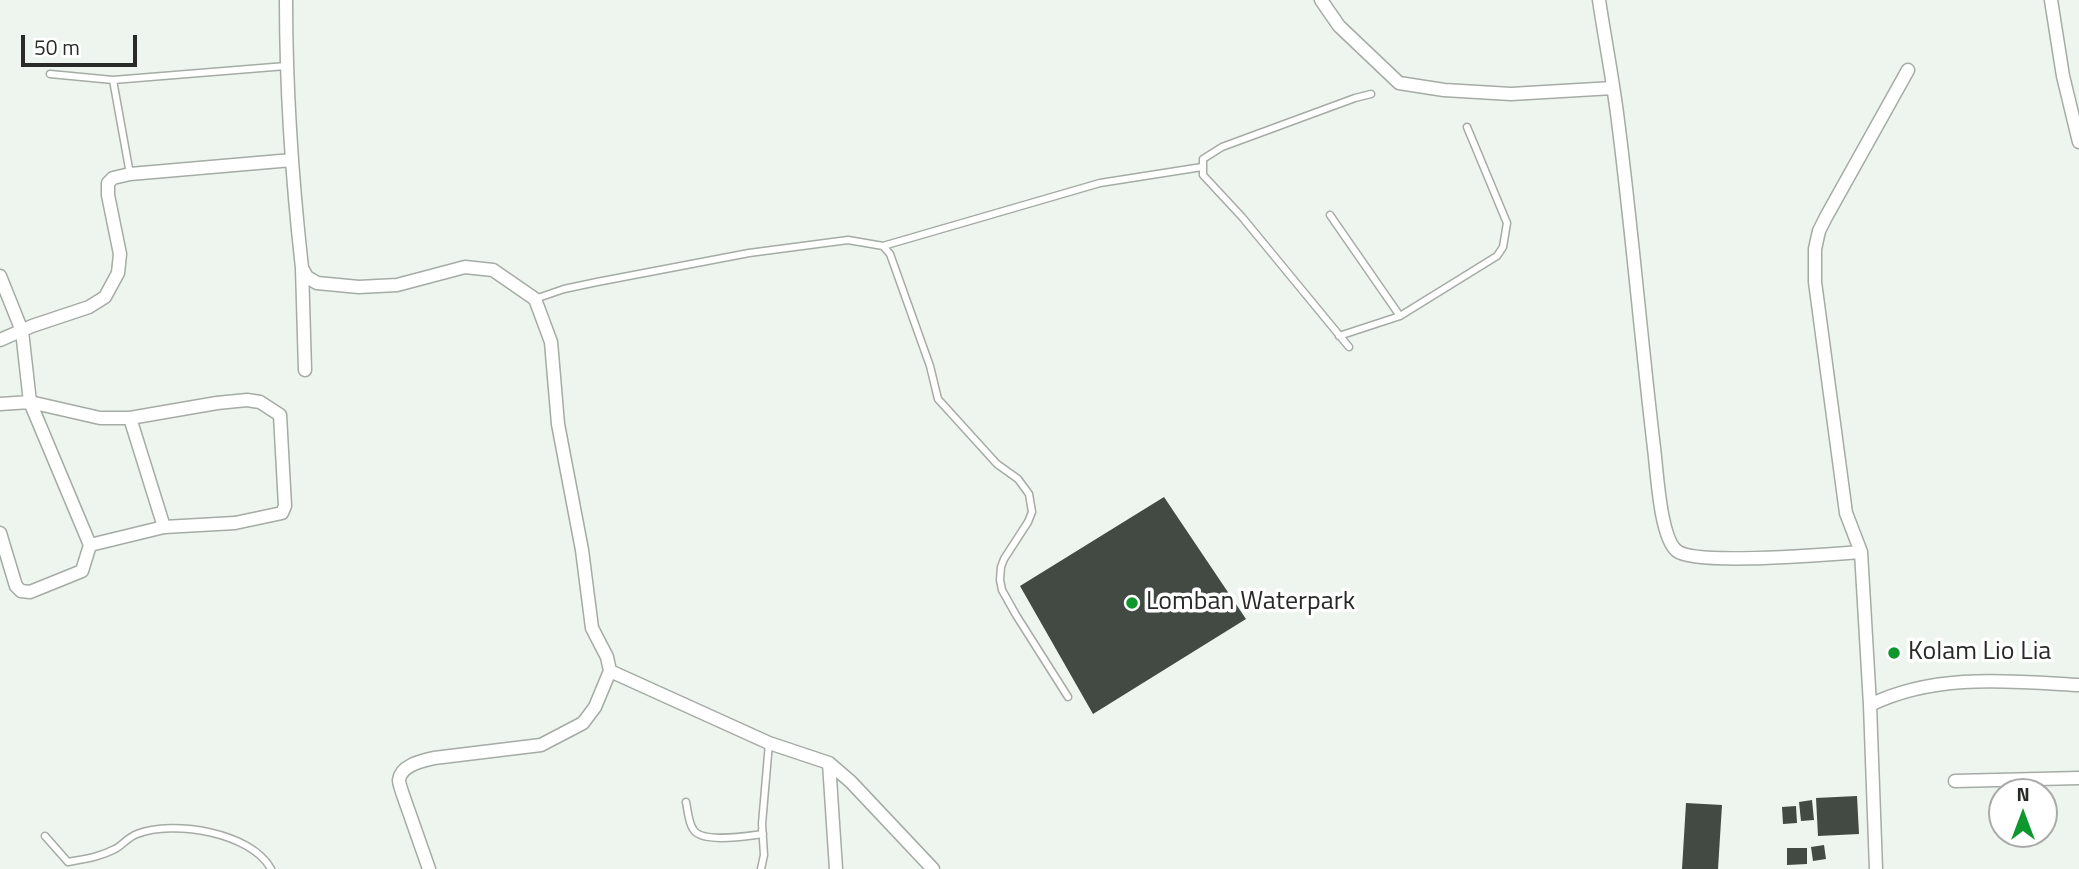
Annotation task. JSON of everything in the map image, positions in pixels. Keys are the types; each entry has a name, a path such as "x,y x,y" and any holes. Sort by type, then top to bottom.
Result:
{"street":[{"path":"286,0 286,66 302,268 304,370"},
{"path":"1321,0 1339,26 1399,83 1444,90 1511,94 1613,88"},
{"path":"1599,0 1618,119 1659,492 1668,540 1677,551 1697,557 1761,558 1861,552"},
{"path":"2052,0 2063,76 2079,142"},
{"path":"1876,869 1861,552 1846,513 1817,305 1815,249 1819,231 1908,70"},
{"path":"0,340 89,307 105,297 118,273 120,254 108,195 108,183 113,178 130,174 292,160"},
{"path":"302,268 307,278 317,283 359,287 397,285 466,267 493,270 535,299 551,342 558,424 582,550 592,628 607,657 610,671 595,707 583,723 541,744 434,758 417,762 404,770 399,779 402,792 429,869"},
{"path":"0,276 22,331 30,402 90,545 82,571 30,592 21,591 16,586 0,533"},
{"path":"0,404 30,402 100,418 130,418 247,400 260,402 280,415 285,506 282,513 235,523 164,527 90,545"},
{"path":"130,418 164,527"},
{"path":"610,671 769,743 829,763 851,782 933,869"},
{"path":"1870,705 1890,695 1916,688 1982,680 2079,685"},
{"path":"829,763 836,869"},
{"path":"1955,781 2079,778"}],"lane":[{"path":"50,74 113,80 286,66"},
{"path":"113,80 130,174"},
{"path":"1349,347 1203,175 1202,167 1203,159 1222,147 1371,94"},
{"path":"1339,336 1400,316 1497,256 1503,247 1507,223 1467,127"},
{"path":"535,299 586,284 749,253 848,240 883,246 1100,183 1202,167"},
{"path":"1330,215 1400,316"},
{"path":"883,246 890,254 930,366 938,399 997,464 1018,479 1029,494 1032,512 1004,559 1000,580 1002,590 1016,615 1068,697"},
{"path":"686,802 694,832 701,836 731,838 762,834 769,743"},
{"path":"761,869 764,855 762,824"},
{"path":"45,836 68,862 117,849 134,834 155,829 201,830 228,837 247,846 266,860 271,869"}],"building":[{"name":"Lomban Waterpark","path":"1164,497 1246,619 1093,714 1020,586"},
{"path":"1857,796 1859,834 1818,836 1816,798"},
{"path":"1812,800 1814,820 1801,821 1799,802"},
{"path":"1686,803 1722,805 1718,869 1682,869"},
{"path":"1796,806 1797,823 1783,824 1782,807"},
{"path":"1824,845 1826,859 1813,861 1811,847"},
{"path":"1787,848 1807,848 1807,864 1787,865"}],"place":[{"name":"Lomban Waterpark","path":"1132,603"},
{"name":"Kolam Lio Lia","path":"1894,653"}]}
